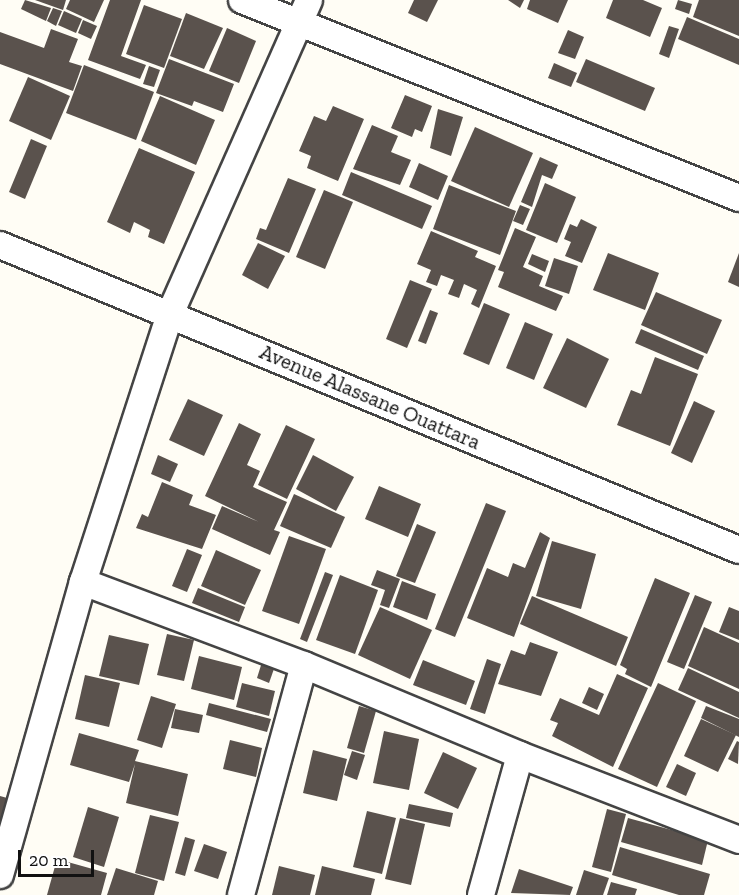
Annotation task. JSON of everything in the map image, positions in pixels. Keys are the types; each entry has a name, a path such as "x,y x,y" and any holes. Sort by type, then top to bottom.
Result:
{"street":[{"path":"242,0 739,198"},
{"path":"0,875 83,582 170,314 309,0"},
{"name":"Avenue Alassane Ouattara","path":"0,245 739,550"},
{"path":"83,582 304,665 520,755 739,840"},
{"path":"241,895 304,665"},
{"path":"481,895 520,755"}],"building":[{"path":"25,0 51,8 46,21 21,9"},
{"path":"35,0 66,0 63,10"},
{"path":"70,0 104,0 94,22 66,9"},
{"path":"110,0 141,0 121,56 146,65 140,79 88,60"},
{"path":"414,0 438,0 427,22 408,13"},
{"path":"508,0 524,0 520,8"},
{"path":"530,0 568,0 558,23 527,9"},
{"path":"613,0 643,0 662,8 650,37 606,18"},
{"path":"678,0 692,4 689,14 675,9"},
{"path":"699,0 739,0 739,36 693,17"},
{"path":"144,5 182,19 164,68 126,54"},
{"path":"53,8 62,11 56,26 47,21"},
{"path":"64,11 82,19 76,33 58,25"},
{"path":"186,13 223,28 204,69 170,56"},
{"path":"687,17 739,39 739,65 678,39"},
{"path":"83,20 97,26 91,39 78,33"},
{"path":"669,26 679,29 669,58 659,54"},
{"path":"227,28 256,41 239,83 209,71"},
{"path":"51,29 78,39 69,62 82,66 73,91 0,64 0,32 44,48"},
{"path":"568,30 584,37 575,59 558,53"},
{"path":"169,59 234,84 223,112 194,101 192,106 156,93"},
{"path":"586,59 655,88 645,111 576,82"},
{"path":"554,63 577,73 571,87 548,78"},
{"path":"84,65 154,92 136,140 66,113"},
{"path":"149,66 160,70 154,87 143,84"},
{"path":"28,77 70,96 51,140 9,121"},
{"path":"405,95 432,106 422,132 415,129 412,137 391,128"},
{"path":"160,96 215,120 196,165 141,141"},
{"path":"333,106 364,119 338,181 307,168 311,156 299,151 314,116 326,121"},
{"path":"438,109 463,117 451,156 430,148"},
{"path":"372,125 398,136 391,152 411,160 400,185 353,169"},
{"path":"475,127 533,153 509,207 451,181"},
{"path":"31,139 47,146 25,199 9,192"},
{"path":"139,148 195,172 164,244 148,237 150,230 134,222 130,233 107,222"},
{"path":"540,157 558,165 552,179 542,175 532,207 521,202"},
{"path":"419,163 448,176 438,200 409,187"},
{"path":"351,172 432,206 422,229 342,195"},
{"path":"288,178 316,189 289,253 256,239 260,228 266,230"},
{"path":"545,183 576,197 557,243 526,230"},
{"path":"449,185 516,211 500,255 433,229"},
{"path":"324,190 353,202 325,269 296,257"},
{"path":"520,205 530,209 523,225 513,221"},
{"path":"581,219 597,227 582,263 565,256 571,242 564,239 570,224 577,227"},
{"path":"515,228 536,237 523,267 543,276 539,286 563,296 556,311 498,287 504,272 498,270"},
{"path":"431,231 478,251 475,257 496,266 479,308 471,304 477,290 464,284 459,298 448,294 454,280 441,275 437,286 426,282 431,270 417,264"},
{"path":"258,243 285,256 268,289 242,275"},
{"path":"608,253 659,273 645,310 593,290"},
{"path":"739,253 739,287 728,282"},
{"path":"532,254 549,261 545,272 528,264"},
{"path":"554,258 578,266 569,294 545,286"},
{"path":"410,280 432,289 407,348 386,339"},
{"path":"656,292 722,320 707,354 641,325"},
{"path":"484,303 510,314 489,365 463,354"},
{"path":"430,310 438,313 426,344 418,341"},
{"path":"525,322 553,334 534,380 506,368"},
{"path":"641,329 704,356 698,370 635,343"},
{"path":"567,338 609,359 586,408 543,388"},
{"path":"655,357 698,374 670,446 617,425 631,390 641,394"},
{"path":"188,399 223,415 204,456 169,440"},
{"path":"694,401 715,411 692,463 671,453"},
{"path":"239,423 261,434 247,465 260,471 253,487 287,502 274,530 280,532 270,555 212,529 222,506 259,522 205,496"},
{"path":"286,425 315,439 287,499 258,485"},
{"path":"158,455 178,464 170,482 151,474"},
{"path":"313,455 354,477 336,511 296,489"},
{"path":"162,482 193,495 189,505 216,515 202,549 136,528 142,514 148,517"},
{"path":"379,486 421,504 408,537 365,519"},
{"path":"294,494 345,517 331,548 280,526"},
{"path":"486,503 506,511 455,637 435,629"},
{"path":"417,524 436,532 415,583 396,576"},
{"path":"540,532 550,538 514,637 467,618 487,568 508,577 513,563 525,568"},
{"path":"289,536 326,549 299,624 262,611"},
{"path":"552,541 596,554 581,609 536,596"},
{"path":"187,549 202,555 187,592 172,586"},
{"path":"216,550 261,570 245,605 201,586"},
{"path":"377,570 400,579 389,608 380,605 385,590 371,585"},
{"path":"325,572 333,575 307,642 300,639"},
{"path":"340,575 378,590 355,654 316,640"},
{"path":"655,578 690,593 651,687 625,674 627,669 620,665"},
{"path":"402,581 436,594 427,620 393,607"},
{"path":"198,588 245,607 239,622 192,603"},
{"path":"695,595 712,602 684,669 667,662"},
{"path":"532,596 628,637 616,666 520,624"},
{"path":"380,607 432,630 410,679 358,655"},
{"path":"729,607 739,611 739,640 719,632"},
{"path":"704,627 739,643 739,689 688,666"},
{"path":"167,634 194,640 184,681 157,675"},
{"path":"109,635 149,644 139,685 99,676"},
{"path":"530,642 558,652 541,696 498,684 511,650 525,655"},
{"path":"199,656 242,667 234,700 191,689"},
{"path":"487,659 501,664 485,714 470,709"},
{"path":"423,660 475,681 466,705 413,685"},
{"path":"262,662 275,666 269,683 257,678"},
{"path":"688,668 739,692 739,718 678,690"},
{"path":"617,674 648,688 613,767 552,736 558,723 550,720 560,698 599,715"},
{"path":"85,675 120,683 109,727 75,719"},
{"path":"242,683 275,691 269,716 236,707"},
{"path":"658,683 696,701 657,787 618,769"},
{"path":"589,687 604,694 597,710 582,703"},
{"path":"151,696 176,704 162,748 137,740"},
{"path":"209,703 271,719 267,732 206,715"},
{"path":"359,706 376,711 364,753 347,748"},
{"path":"706,706 739,719 739,737 701,718"},
{"path":"175,709 203,715 199,733 171,728"},
{"path":"701,719 736,735 718,772 684,756"},
{"path":"384,731 419,739 409,790 373,783"},
{"path":"79,733 139,750 135,761 188,774 178,816 126,803 135,764 129,782 70,765"},
{"path":"230,740 262,748 256,777 223,769"},
{"path":"737,741 739,742 738,764 728,759"},
{"path":"313,750 347,759 337,801 303,793"},
{"path":"352,751 365,755 357,780 344,775"},
{"path":"443,752 477,768 458,809 424,793"},
{"path":"677,764 696,773 686,796 666,787"},
{"path":"0,796 18,801 11,828 0,825"},
{"path":"409,804 453,813 450,827 406,818"},
{"path":"88,807 119,817 104,867 73,857"},
{"path":"607,809 626,814 611,872 592,867"},
{"path":"367,811 396,818 382,874 353,867"},
{"path":"150,815 179,822 164,881 135,873"},
{"path":"400,818 425,824 411,885 385,879"},
{"path":"628,818 708,840 702,865 621,842"},
{"path":"185,837 195,840 185,876 175,873"},
{"path":"204,844 227,852 218,879 194,871"},
{"path":"620,847 710,874 704,895 679,895 612,875"},
{"path":"57,859 107,873 101,895 47,895"},
{"path":"279,866 315,875 310,895 272,895"},
{"path":"322,866 375,879 371,895 315,895"},
{"path":"116,868 158,881 154,895 107,895"},
{"path":"519,869 573,887 570,895 511,893"},
{"path":"584,870 609,878 603,895 576,895"},
{"path":"611,882 637,889 635,895 607,895"}]}
